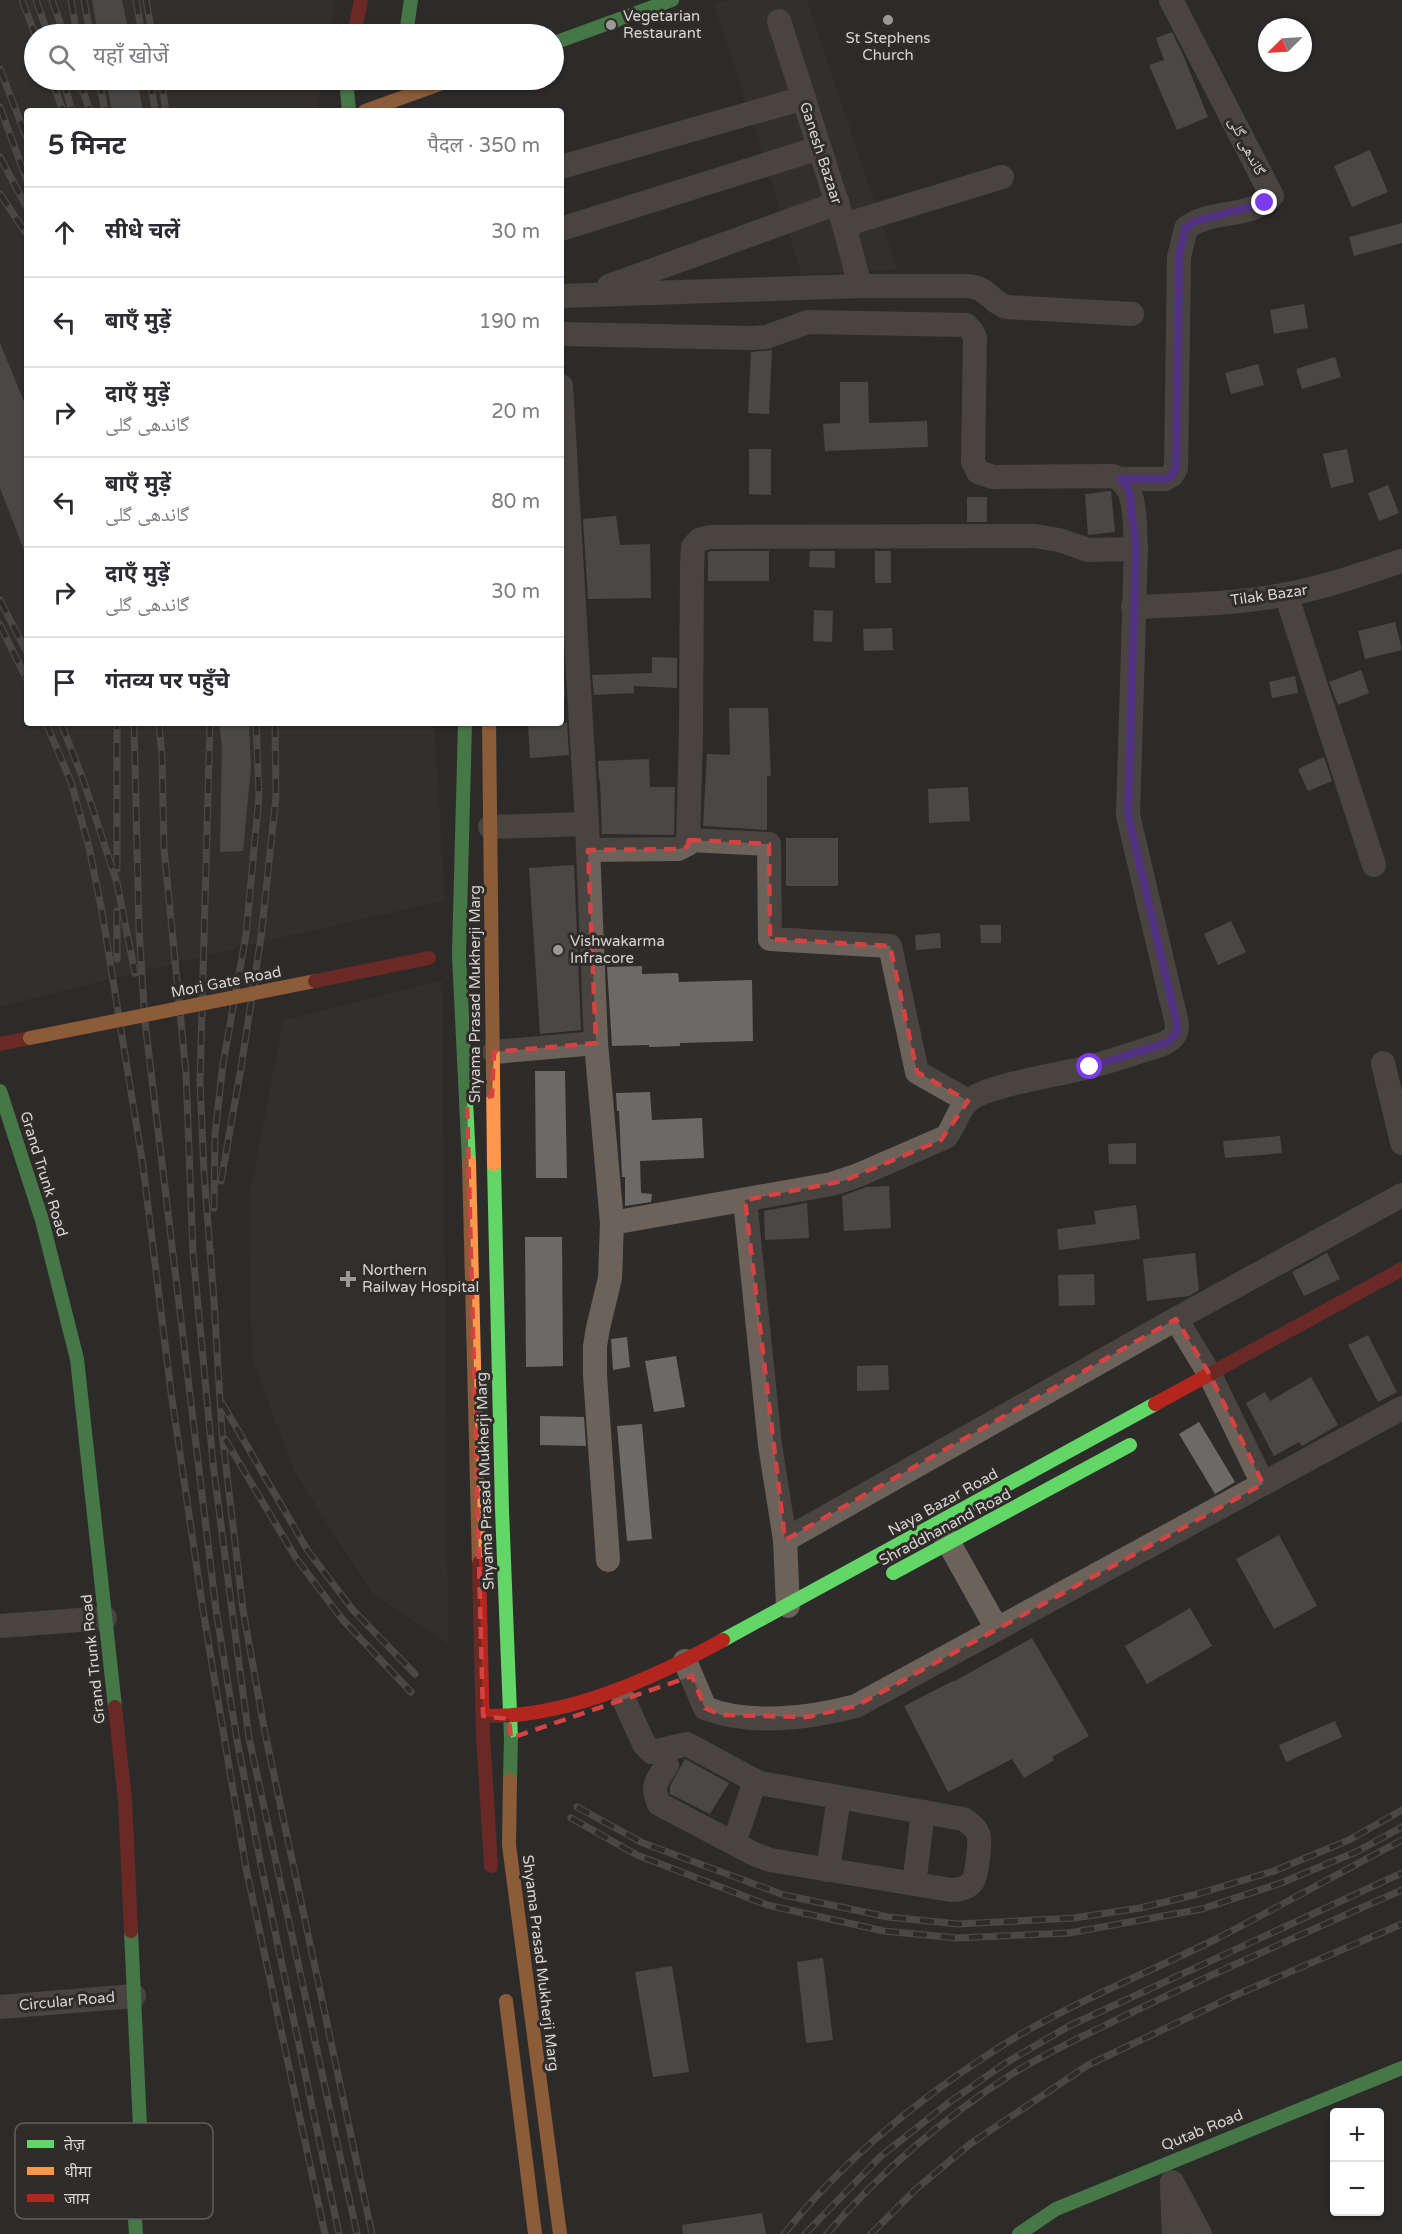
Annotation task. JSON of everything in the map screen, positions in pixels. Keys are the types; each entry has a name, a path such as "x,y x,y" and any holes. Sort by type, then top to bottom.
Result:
{"main road":[{"path":"356,24 361,0"},
{"path":"407,24 411,0"},
{"path":"564,38 672,0"},
{"path":"347,90 349,108"},
{"path":"394,105 398,90"},
{"path":"394,105 428,90"},
{"name":"Shyama Prasad Mukherji Marg","path":"465,726 460,954 467,1100 483,1736 492,1875"},
{"name":"Shyama Prasad Mukherji Marg","path":"489,726 490,827 460,954 494,1052 492,1096 509,1719 517,1736 510,1845 560,2234"},
{"name":"Mori Gate Road","path":"0,1044 460,954"},
{"name":"Grand Trunk Road","path":"0,1091 42,1220 77,1359 125,1800 140,2123"},
{"path":"467,1100 492,1096"},
{"name":"Naya Bazar Road","path":"483,1716 509,1719 690,1672 788,1606 944,1534 1218,1390 1402,1269"},
{"name":"Shraddhanand Road","path":"877,1581 944,1534 1137,1441"},
{"path":"556,1723 663,1686"},
{"path":"483,1736 517,1736"},
{"path":"505,1990 535,2234"},
{"name":"Qutab Road","path":"1019,2234 1066,2204 1402,2068"},
{"name":"Grand Trunk Road","path":"135,2219 136,2234"}],"street":[{"name":"گاندھی گلی","path":"1120,479 1166,479 1176,468 1179,257 1185,228 1196,221 1260,205 1272,196 1172,0"},
{"name":"Ganesh Bazaar","path":"779,21 841,214 860,286"},
{"path":"564,166 804,98"},
{"path":"564,228 819,148"},
{"path":"588,294 841,214 1002,177"},
{"path":"564,296 860,286 977,287 998,304 1006,307 1132,314"},
{"path":"564,334 752,338 766,337 808,322 966,325 971,328 975,338 973,462 978,472 993,477 1113,476 1125,483 1130,494 1136,549 1128,815 1177,1024 1177,1032 1163,1044 1090,1067 984,1092 962,1107 952,1130 946,1137 856,1176 832,1184 612,1223"},
{"path":"564,480 566,542 587,824 596,1043 612,1223 610,1278 595,1346 608,1560"},
{"path":"588,850 678,849 686,846 689,840 692,566 693,547 699,540 709,537 1035,536 1059,540 1088,550 1136,549"},
{"name":"Tilak Bazar","path":"1133,607 1190,605 1286,594 1330,584 1402,561"},
{"path":"1286,594 1374,865"},
{"path":"490,827 587,824"},
{"path":"689,840 769,844 770,939 890,946 917,1072 968,1101"},
{"path":"494,1052 596,1043"},
{"path":"1383,1063 1402,1143"},
{"path":"785,1540 1176,1319 1402,1195"},
{"path":"745,1200 770,1445 785,1540 788,1606"},
{"path":"1176,1319 1218,1390 1263,1484"},
{"path":"690,1672 705,1708 721,1715 807,1717 856,1706 1402,1408"},
{"path":"944,1534 997,1629"},
{"path":"0,1626 105,1618"},
{"path":"624,1700 647,1749 658,1751 687,1744 755,1781 963,1819 971,1824 979,1837 975,1874 972,1882 958,1890 770,1860 659,1804 654,1792 655,1784 667,1765"},
{"path":"734,1843 755,1781"},
{"path":"828,1870 839,1797"},
{"path":"914,1884 923,1812"},
{"name":"Circular Road","path":"0,2007 134,1996"},
{"path":"1174,2234 1172,2182 1200,2234"}],"highlighted area":[{"path":"689,840 769,844 770,939 890,946 917,1072 968,1101 941,1140 843,1181 745,1200 785,1540 1176,1319 1210,1375 1263,1484 856,1706 807,1717 721,1715 705,1708 692,1676 511,1738 509,1719 483,1716 477,1520 467,1100 492,1096 494,1052 596,1043 588,850 678,849 687,847"}],"shaded area":[{"path":"0,0 336,0 332,24 24,24 24,90 320,90 317,108 24,108 24,726 434,726 445,900 239,947 0,1006"},
{"path":"731,0 807,0 897,269 802,274 714,6"},
{"name":"Northern Railway Hospital","path":"442,981 448,1643 372,1593 295,1473 252,1359 249,1199 283,1021"}],"building":[{"path":"92,0 122,0 127,24 96,24"},
{"path":"1172,32 1208,117 1177,130 1149,65 1164,60 1156,38"},
{"path":"108,90 139,90 142,108 111,108"},
{"path":"1370,150 1388,192 1352,207 1334,166"},
{"path":"1402,223 1402,243 1354,256 1349,237"},
{"path":"1304,304 1308,328 1274,334 1270,310"},
{"path":"0,343 24,402 24,550 0,488"},
{"path":"772,350 769,414 748,413 751,352"},
{"path":"1335,357 1341,377 1302,389 1296,369"},
{"path":"1258,364 1264,385 1231,394 1225,373"},
{"path":"840,382 868,382 869,423 927,421 928,447 825,451 823,424 840,423"},
{"path":"749,449 771,449 771,495 749,494"},
{"path":"1347,449 1354,482 1331,488 1323,454"},
{"path":"1388,485 1399,513 1379,521 1368,493"},
{"path":"1111,491 1115,532 1088,535 1085,494"},
{"path":"967,497 987,497 987,522 967,522"},
{"path":"616,516 620,545 650,544 651,598 588,599 583,519"},
{"path":"769,551 769,581 708,581 708,552"},
{"path":"810,551 835,551 835,568 809,567"},
{"path":"875,551 891,551 891,583 875,583"},
{"path":"814,610 833,611 832,642 813,641"},
{"path":"1395,622 1402,650 1365,659 1358,631"},
{"path":"892,628 893,650 864,651 863,629"},
{"path":"652,657 677,658 677,688 634,686 634,693 594,695 592,675 652,673"},
{"path":"1361,670 1369,693 1338,705 1329,682"},
{"path":"1295,676 1298,693 1272,698 1269,682"},
{"path":"729,708 768,708 771,776 767,776 767,830 703,826 707,754 730,755"},
{"path":"564,723 567,723 569,755 530,758 528,726 564,726"},
{"path":"219,726 249,726 251,767 243,851 220,852 222,747"},
{"path":"1324,757 1332,781 1308,791 1298,769"},
{"path":"649,759 650,787 675,787 674,835 602,834 598,761"},
{"path":"968,787 970,821 929,823 928,789"},
{"path":"786,838 838,838 838,886 786,886"},
{"name":"Vishwakarma Infracore","path":"574,865 581,1030 540,1034 529,868"},
{"path":"1231,921 1246,952 1218,965 1204,934"},
{"path":"980,925 1001,925 1001,943 981,943"},
{"path":"940,933 941,948 916,950 915,935"},
{"path":"642,966 642,974 678,973 679,982 752,980 753,1041 680,1043 680,1046 612,1046 607,967"},
{"path":"535,1071 565,1071 567,1178 536,1178"},
{"path":"650,1092 652,1120 702,1118 704,1158 640,1161 641,1193 652,1194 651,1202 625,1206 625,1177 622,1177 616,1093"},
{"path":"1280,1136 1282,1153 1225,1158 1223,1141"},
{"path":"1136,1143 1136,1164 1109,1164 1108,1144"},
{"path":"889,1186 891,1228 844,1231 842,1196 866,1187"},
{"path":"807,1203 809,1238 765,1240 764,1211"},
{"path":"1136,1205 1140,1239 1059,1250 1057,1229 1096,1224 1094,1211"},
{"path":"525,1237 562,1237 563,1366 526,1367"},
{"path":"1195,1253 1199,1290 1189,1296 1147,1301 1143,1259"},
{"path":"1327,1253 1340,1279 1304,1296 1292,1272"},
{"path":"1094,1274 1095,1305 1059,1306 1058,1275"},
{"path":"1368,1335 1397,1392 1378,1402 1348,1345"},
{"path":"627,1337 630,1367 613,1370 611,1339"},
{"path":"676,1356 685,1407 654,1412 645,1361"},
{"path":"888,1365 889,1390 857,1391 857,1366"},
{"path":"1311,1377 1338,1425 1302,1446 1299,1442 1274,1456 1246,1403 1265,1392 1270,1401"},
{"path":"540,1416 584,1417 586,1446 540,1445"},
{"path":"1199,1422 1235,1482 1215,1494 1179,1434"},
{"path":"642,1424 652,1539 627,1541 617,1426"},
{"path":"1279,1535 1317,1606 1274,1629 1236,1559"},
{"path":"1190,1608 1212,1646 1147,1684 1125,1646"},
{"path":"1032,1638 1089,1736 1052,1757 1054,1760 1024,1778 1012,1759 948,1792 904,1706"},
{"path":"1335,1721 1342,1737 1286,1762 1279,1745"},
{"path":"685,1759 729,1783 710,1814 670,1794 670,1786"},
{"path":"823,1958 833,2040 806,2043 797,1962"},
{"path":"672,1966 689,2072 653,2077 635,1972"},
{"path":"762,2213 766,2234 683,2234 682,2225"}],"railway":[{"path":"22,0 31,24"},
{"path":"36,0 44,24"},
{"path":"52,0 60,24"},
{"path":"71,0 75,24"},
{"path":"84,0 88,24"},
{"path":"136,0 140,24"},
{"path":"146,0 150,24"},
{"path":"0,69 24,131"},
{"path":"56,90 62,108"},
{"path":"66,90 71,108"},
{"path":"83,90 89,108"},
{"path":"101,90 104,108"},
{"path":"152,90 155,108"},
{"path":"163,90 166,108"},
{"path":"0,107 24,173"},
{"path":"0,157 24,202"},
{"path":"0,194 24,230"},
{"path":"0,600 24,647"},
{"path":"0,625 24,674"},
{"path":"47,726 71,782 89,847 102,912 143,1166 171,1392 203,1610 246,1868 325,2234"},
{"path":"62,726 83,779 117,883 135,973"},
{"path":"117,726 117,869"},
{"path":"134,726 139,929 145,1022 216,1610 237,1740 261,1865 339,2234"},
{"path":"159,726 164,848 186,1073 193,1253 213,1463 232,1610 249,1738 357,2234"},
{"path":"210,726 200,1082 222,1433 243,1610 265,1733 372,2234"},
{"path":"214,1208 215,1134 223,1064 246,935 259,796 256,726"},
{"path":"221,1181 261,937 276,796 275,726"},
{"path":"117,911 117,959"},
{"path":"222,1403 308,1551 353,1610 415,1674"},
{"path":"225,1439 296,1558 342,1619 411,1692"},
{"path":"577,1807 643,1843 784,1895 888,1917 958,1924 1074,1918 1140,1908 1194,1895 1274,1871 1349,1840 1402,1810"},
{"path":"571,1818 637,1855 767,1905 884,1931 957,1938 1069,1933 1202,1909 1281,1883 1356,1852 1402,1827"},
{"path":"784,2234 830,2181 882,2133 937,2090 995,2050 1048,2019 1214,1940 1402,1840"},
{"path":"805,2234 881,2156 947,2104 1004,2064 1069,2026 1402,1873"},
{"path":"827,2234 868,2190 914,2147 962,2108 1012,2074 1145,2006 1402,1890"},
{"path":"871,2234 916,2189 970,2144 1088,2065 1236,1995 1402,1924"}],"traffic: fast":[{"path":"407,24 411,0"},
{"path":"564,39 672,0"},
{"path":"347,90 349,108"},
{"path":"465,726 459,955 469,1162"},
{"path":"0,1091 42,1220 77,1359 115,1707"},
{"path":"494,1164 502,1510 511,1738 510,1780"},
{"path":"723,1640 1155,1404"},
{"path":"893,1573 1130,1445"},
{"path":"131,1931 140,2123"},
{"path":"1019,2234 1056,2209 1402,2068"},
{"path":"135,2219 136,2234"}],"traffic: slow":[{"path":"373,108 423,90"},
{"path":"489,726 494,1164"},
{"path":"30,1038 315,981"},
{"path":"469,1162 479,1563"},
{"path":"510,1780 509,1845 560,2234"},
{"path":"506,2001 535,2234"}],"traffic: jam":[{"path":"356,24 361,0"},
{"path":"315,981 429,958"},
{"path":"0,1044 30,1038"},
{"path":"1155,1404 1402,1269"},
{"path":"479,1563 483,1736 491,1866"},
{"path":"488,1716 518,1715 549,1710 610,1693 668,1668 723,1640"},
{"path":"115,1707 125,1800 131,1931"}],"place":[{"name":"St Stephens Church","path":"888,20"},
{"name":"Vegetarian Restaurant","path":"611,25"},
{"name":"Vishwakarma Infracore","path":"558,950"},
{"name":"Northern Railway Hospital","path":"348,1279"}],"route":[{"path":"1090,1067 1163,1044 1177,1032 1128,815 1136,549 1130,494 1125,483 1120,479 1166,479 1175,472 1177,464 1179,257 1185,228 1196,221 1265,203"}]}
